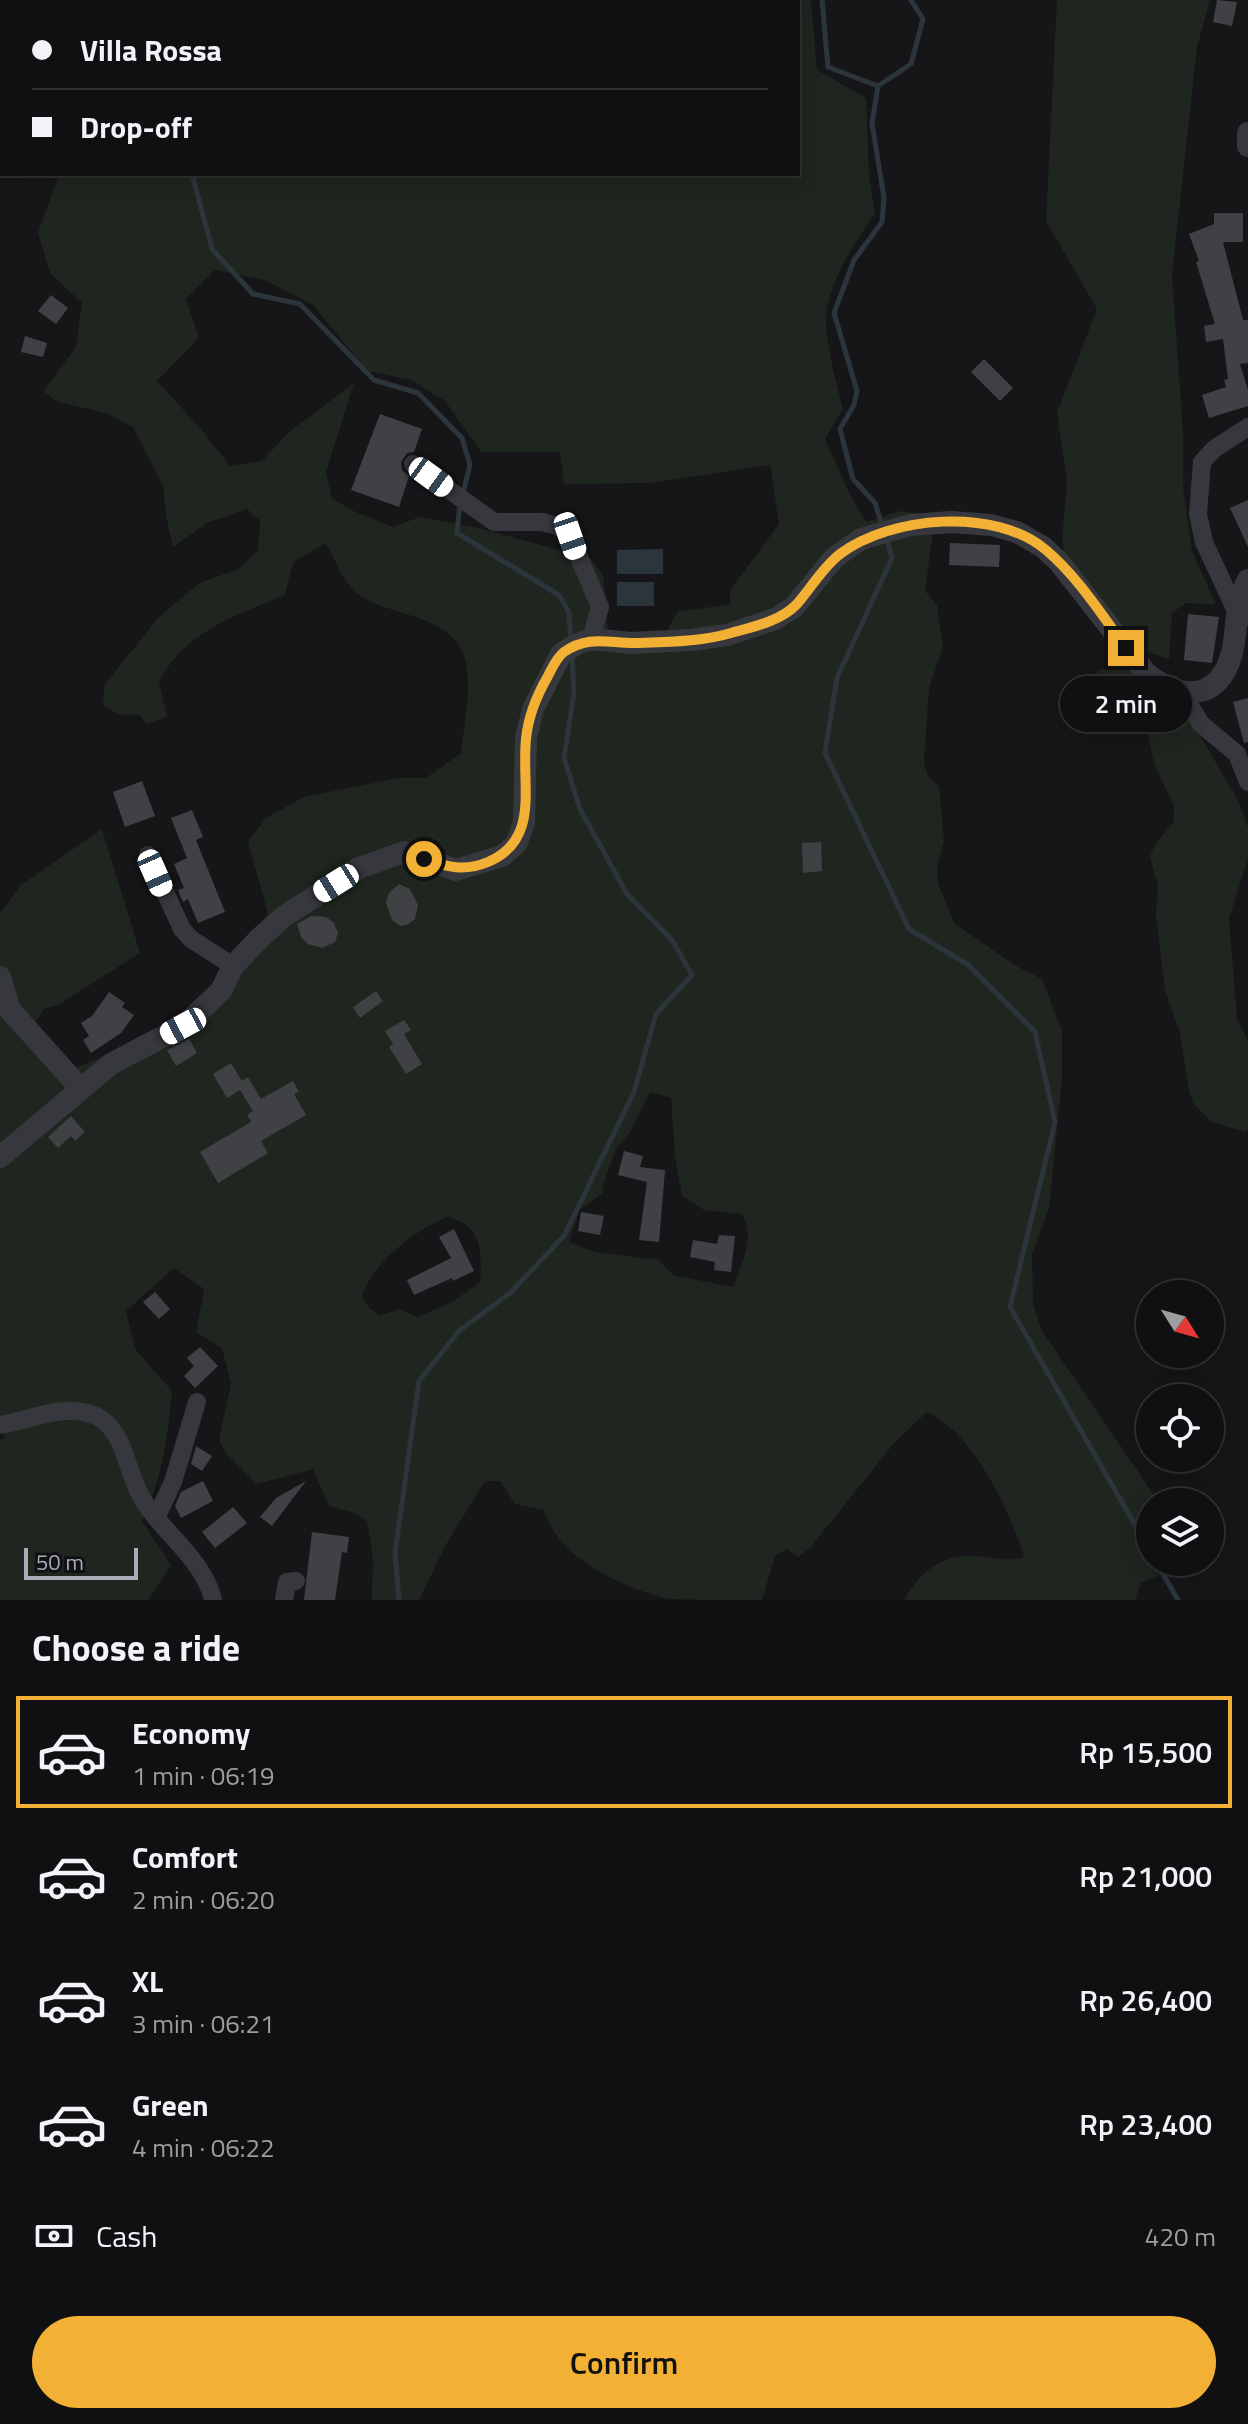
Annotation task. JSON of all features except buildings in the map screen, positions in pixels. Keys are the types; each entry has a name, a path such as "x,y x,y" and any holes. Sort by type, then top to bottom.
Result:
{"street":[{"path":"1248,133 1248,146"},
{"path":"1242,614 1204,542 1198,514 1200,474 1206,456 1248,427"},
{"path":"0,1157 111,1064 183,1026 221,991 233,966 283,917 368,864 404,852 456,870 502,856 516,844 524,823 526,738 533,709 600,607 570,536 558,526 542,522 494,522 413,464"},
{"path":"576,646 727,635 775,619 794,607 834,558 861,539 910,525 952,522 991,525 1017,532 1043,547 1059,562 1146,673 1161,685 1183,694 1194,694 1208,688 1226,667 1242,614 1248,580"},
{"path":"1183,694 1201,724 1237,754 1248,782"},
{"path":"148,855 182,929 191,939 233,966"},
{"path":"0,977 10,1010 80,1088"},
{"path":"156,1518 173,1482 197,1402"},
{"path":"0,1425 68,1410 100,1418 119,1440 131,1475 156,1518 198,1569 213,1600"},
{"path":"284,1600 287,1582 296,1581"}],"shaded area":[{"path":"800,0 811,0 817,70 866,98 869,175 875,213 840,271 827,309 828,345 843,409 825,439 866,522 901,511 935,516 925,591 937,605 943,647 929,688 924,762 928,776 939,786 944,841 937,868 938,884 955,924 1018,967 1042,979 1062,1031 1062,1077 1049,1208 1032,1254 1033,1304 1042,1331 1149,1488 1136,1488 1136,1576 1158,1576 1141,1582 1135,1600 904,1600 923,1575 946,1560 968,1556 1024,1557 988,1475 960,1437 927,1412 895,1442 810,1548 798,1557 787,1549 775,1556 762,1600 669,1599 613,1579 594,1569 563,1543 544,1510 515,1504 500,1481 485,1481 445,1546 419,1600 372,1600 373,1558 367,1521 355,1513 329,1506 313,1469 257,1484 224,1451 219,1439 231,1384 222,1348 196,1332 204,1289 174,1268 126,1311 135,1349 172,1391 163,1458 142,1521 171,1565 148,1600 0,1600 0,1440 5,1437 0,1425 0,913 21,885 102,829 140,953 58,1005 45,1008 33,1025 71,1070 136,1042 203,1002 268,914 248,842 266,818 304,797 399,778 426,778 461,753 467,700 465,660 453,638 430,623 376,604 357,593 341,573 326,543 293,562 285,595 213,627 182,650 159,682 167,717 146,724 140,715 118,714 103,705 105,684 159,617 199,583 239,569 258,550 260,521 247,509 207,523 173,547 163,486 133,427 106,413 58,402 43,391 76,347 82,303 50,273 38,233 58,176 800,176","holes":["215,270 265,280 313,305 367,371 411,380 445,401 481,452 560,452 564,484 650,483 770,465 779,524 730,590 730,605 678,611 663,637 608,632 603,575 591,559 479,528 420,517 393,527 351,510 332,498 326,472 354,383 289,432 262,461 230,466 157,381 199,338 186,299","650,1092 671,1098 682,1196 704,1210 742,1214 746,1223 746,1251 733,1287 673,1275 659,1260 595,1252 569,1242 580,1209 603,1193 616,1149 630,1132","447,1217 467,1226 477,1241 481,1260 480,1282 454,1301 417,1317 399,1309 380,1316 368,1307 362,1295 368,1282 397,1248"]},
{"path":"1057,0 1210,0 1197,47 1172,275 1183,433 1183,487 1192,551 1216,604 1186,603 1172,613 1169,659 1143,650 1073,579 1062,542 1067,481 1057,413 1097,309 1046,221"},
{"path":"663,549 663,574 617,574 617,550"},
{"path":"617,582 654,582 654,606 617,606"},
{"path":"1113,665 1144,673 1174,691 1240,804 1248,828 1248,859 1229,918 1237,1019 1248,1041 1248,1130 1245,1132 1212,1122 1193,1103 1189,1091 1180,1032 1165,991 1156,915 1158,886 1150,857 1155,844 1174,822 1174,806 1155,766 1145,723 1096,672"}],"waterway":[{"path":"822,0 828,67 878,86"},
{"path":"883,528 875,503 853,479 840,429 854,405 857,391 834,313 854,260 882,222 884,198 872,123 878,86 911,64 923,19 911,0"},
{"path":"193,176 212,249 253,294 300,304 374,380 418,393 462,438 470,465 463,493"},
{"path":"460,503 457,533 559,595 569,612 571,640"},
{"path":"886,537 892,558 837,678 825,753 909,929 967,964 1035,1032 1055,1122 1010,1307 1136,1527"},
{"path":"399,1600 395,1553 419,1381 459,1331 510,1293 564,1236 634,1092 656,1014 692,975 672,940 627,894 580,809 564,758 574,692 572,654"},
{"path":"1164,1576 1178,1600"}],"route":[{"path":"424,859 456,870 502,856 516,844 524,823 526,738 544,682 561,654 591,639 631,643 691,640 727,635 775,619 794,607 834,558 861,539 910,525 952,522 991,525 1017,532 1043,547 1059,562 1126,648"}]}
